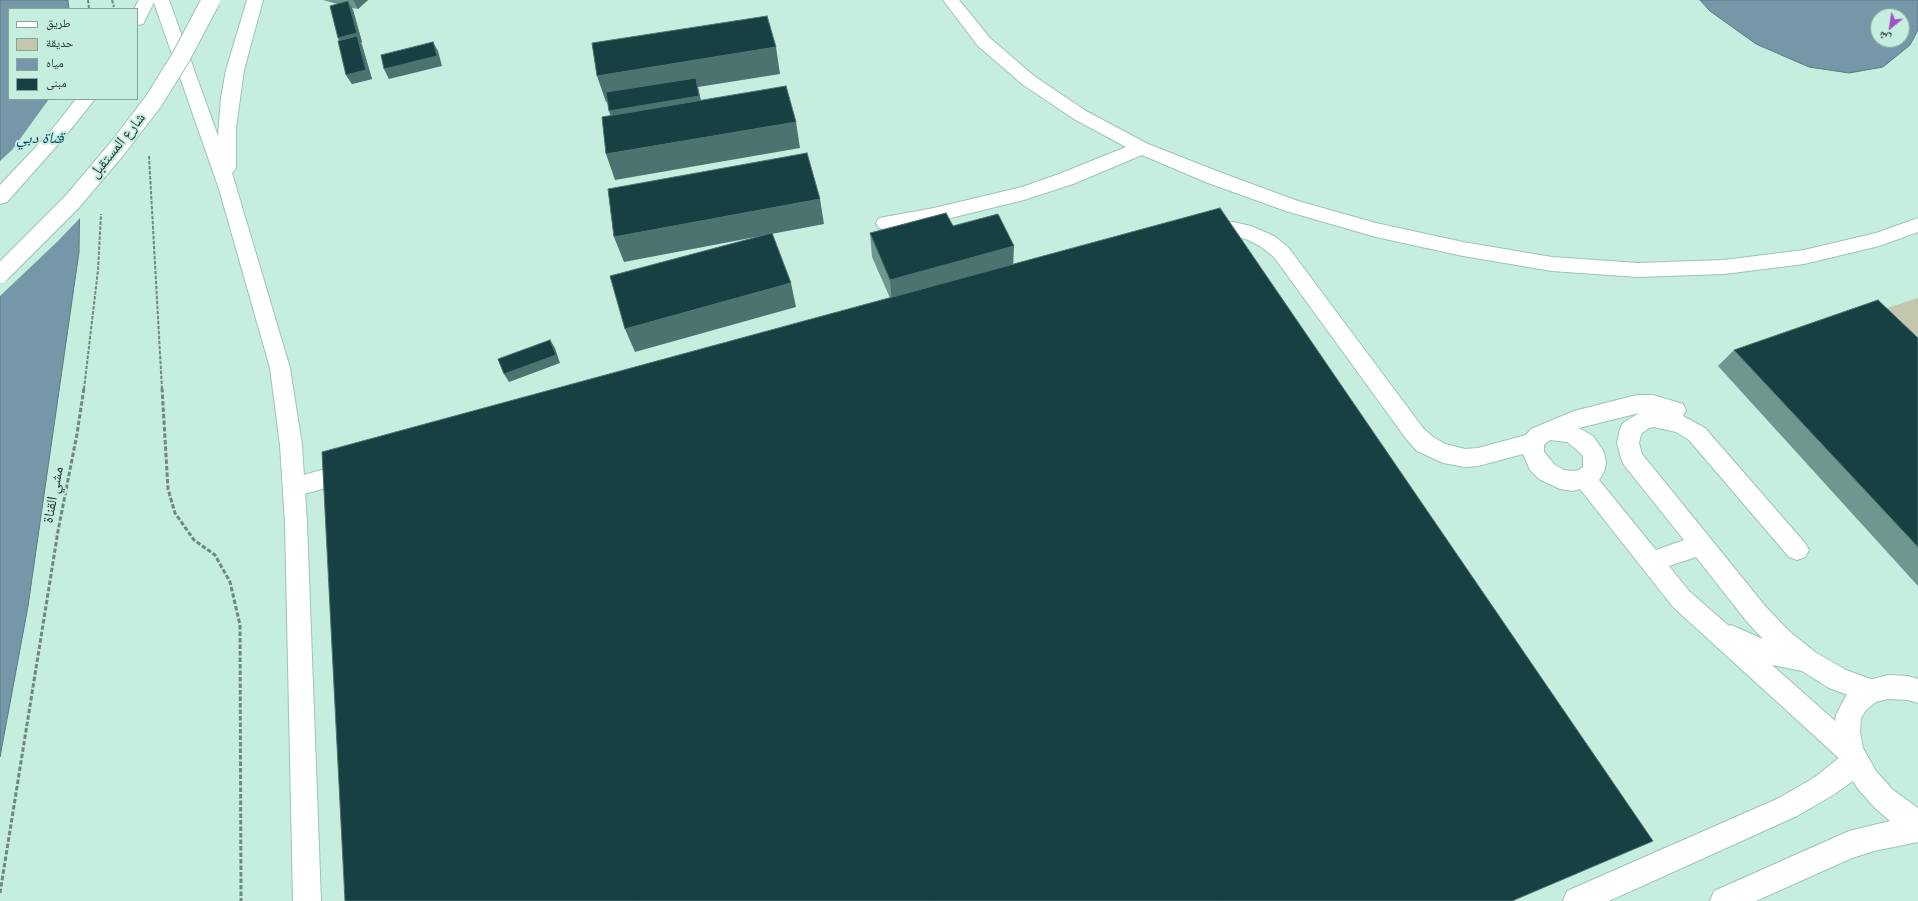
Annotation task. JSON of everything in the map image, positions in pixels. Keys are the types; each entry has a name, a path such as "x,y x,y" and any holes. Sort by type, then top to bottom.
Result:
{"street":[{"path":"138,18 147,0"},
{"path":"161,0 228,189 280,368 291,445 294,487 307,901"},
{"name":"شارع المستقبل","path":"0,274 72,202 116,150 153,102 182,57 211,0"},
{"path":"228,189 226,151 230,98 235,70 255,0"},
{"path":"951,0 984,42 1028,80 1080,115 1142,148 1215,178 1293,206 1376,230 1464,249 1552,264 1638,270 1724,267 1804,257 1879,239 1918,225"},
{"path":"0,197 56,136 85,100"},
{"path":"886,223 934,215 1024,193 1066,179 1142,148"},
{"path":"1189,233 1214,228 1233,229 1251,233 1267,241 1281,252 1415,434 1425,444 1437,451 1451,456 1465,458 1478,457 1541,436 1561,431 1574,435 1585,442 1593,452 1595,463 1593,472 1585,479 1573,481 1560,478 1547,472 1538,463 1533,452 1541,436 1574,420 1637,404 1653,404 1671,408 1704,426 1716,439 1802,548 1697,434 1683,425 1668,420 1654,418 1644,420 1631,429 1628,443 1632,458 1757,615 1780,639 1806,660 1838,678 1870,691"},
{"path":"294,487 369,467"},
{"path":"1585,479 1681,599 1853,756"},
{"path":"1651,562 1700,545"},
{"path":"1710,624 1733,638 1758,649 1783,656 1806,660"},
{"path":"1918,691 1908,688 1888,687 1870,691 1857,701 1849,715 1847,732 1853,756 1867,780 1884,799 1904,815 1918,822"},
{"path":"1577,901 1788,807 1824,786 1841,774 1853,756"},
{"path":"1724,901 1849,845 1874,837 1918,829"}],"path":[{"path":"149,155 168,489 175,513 194,540 215,555 230,582 240,625 241,901"},
{"name":"مشي القناة","path":"0,893 58,531 77,434 90,347 98,270 101,209"}],"green space":[{"path":"1918,298 1918,374 1859,317"}],"water":[{"name":"قناة دبي","path":"0,0 68,0 69,8 8,8 8,100 81,100 79,252 28,606 0,757"},
{"path":"1700,0 1918,0 1918,30 1910,45 1910,8 1870,8 1870,48 1906,48 1883,67 1849,73 1809,67 1756,44 1710,11"}],"pier":[{"path":"48,100 83,100 82,216 0,296 0,161 12,150"}],"building":[{"path":"348,1 357,33 338,38 330,6"},
{"path":"767,16 776,47 597,76 592,43"},
{"path":"357,36 366,70 346,75 338,41"},
{"path":"433,42 437,56 384,69 381,55"},
{"path":"696,78 699,96 609,111 606,92"},
{"path":"786,86 796,122 606,154 602,117"},
{"path":"807,153 820,199 614,237 608,189"},
{"path":"1220,208 1653,841 1512,901 345,901 322,452"},
{"path":"946,213 953,226 998,214 1014,246 890,280 870,233"},
{"path":"772,233 791,283 625,329 610,276"},
{"path":"1878,300 1918,338 1918,547 1734,350"},
{"path":"550,340 556,355 504,374 498,359"}]}
